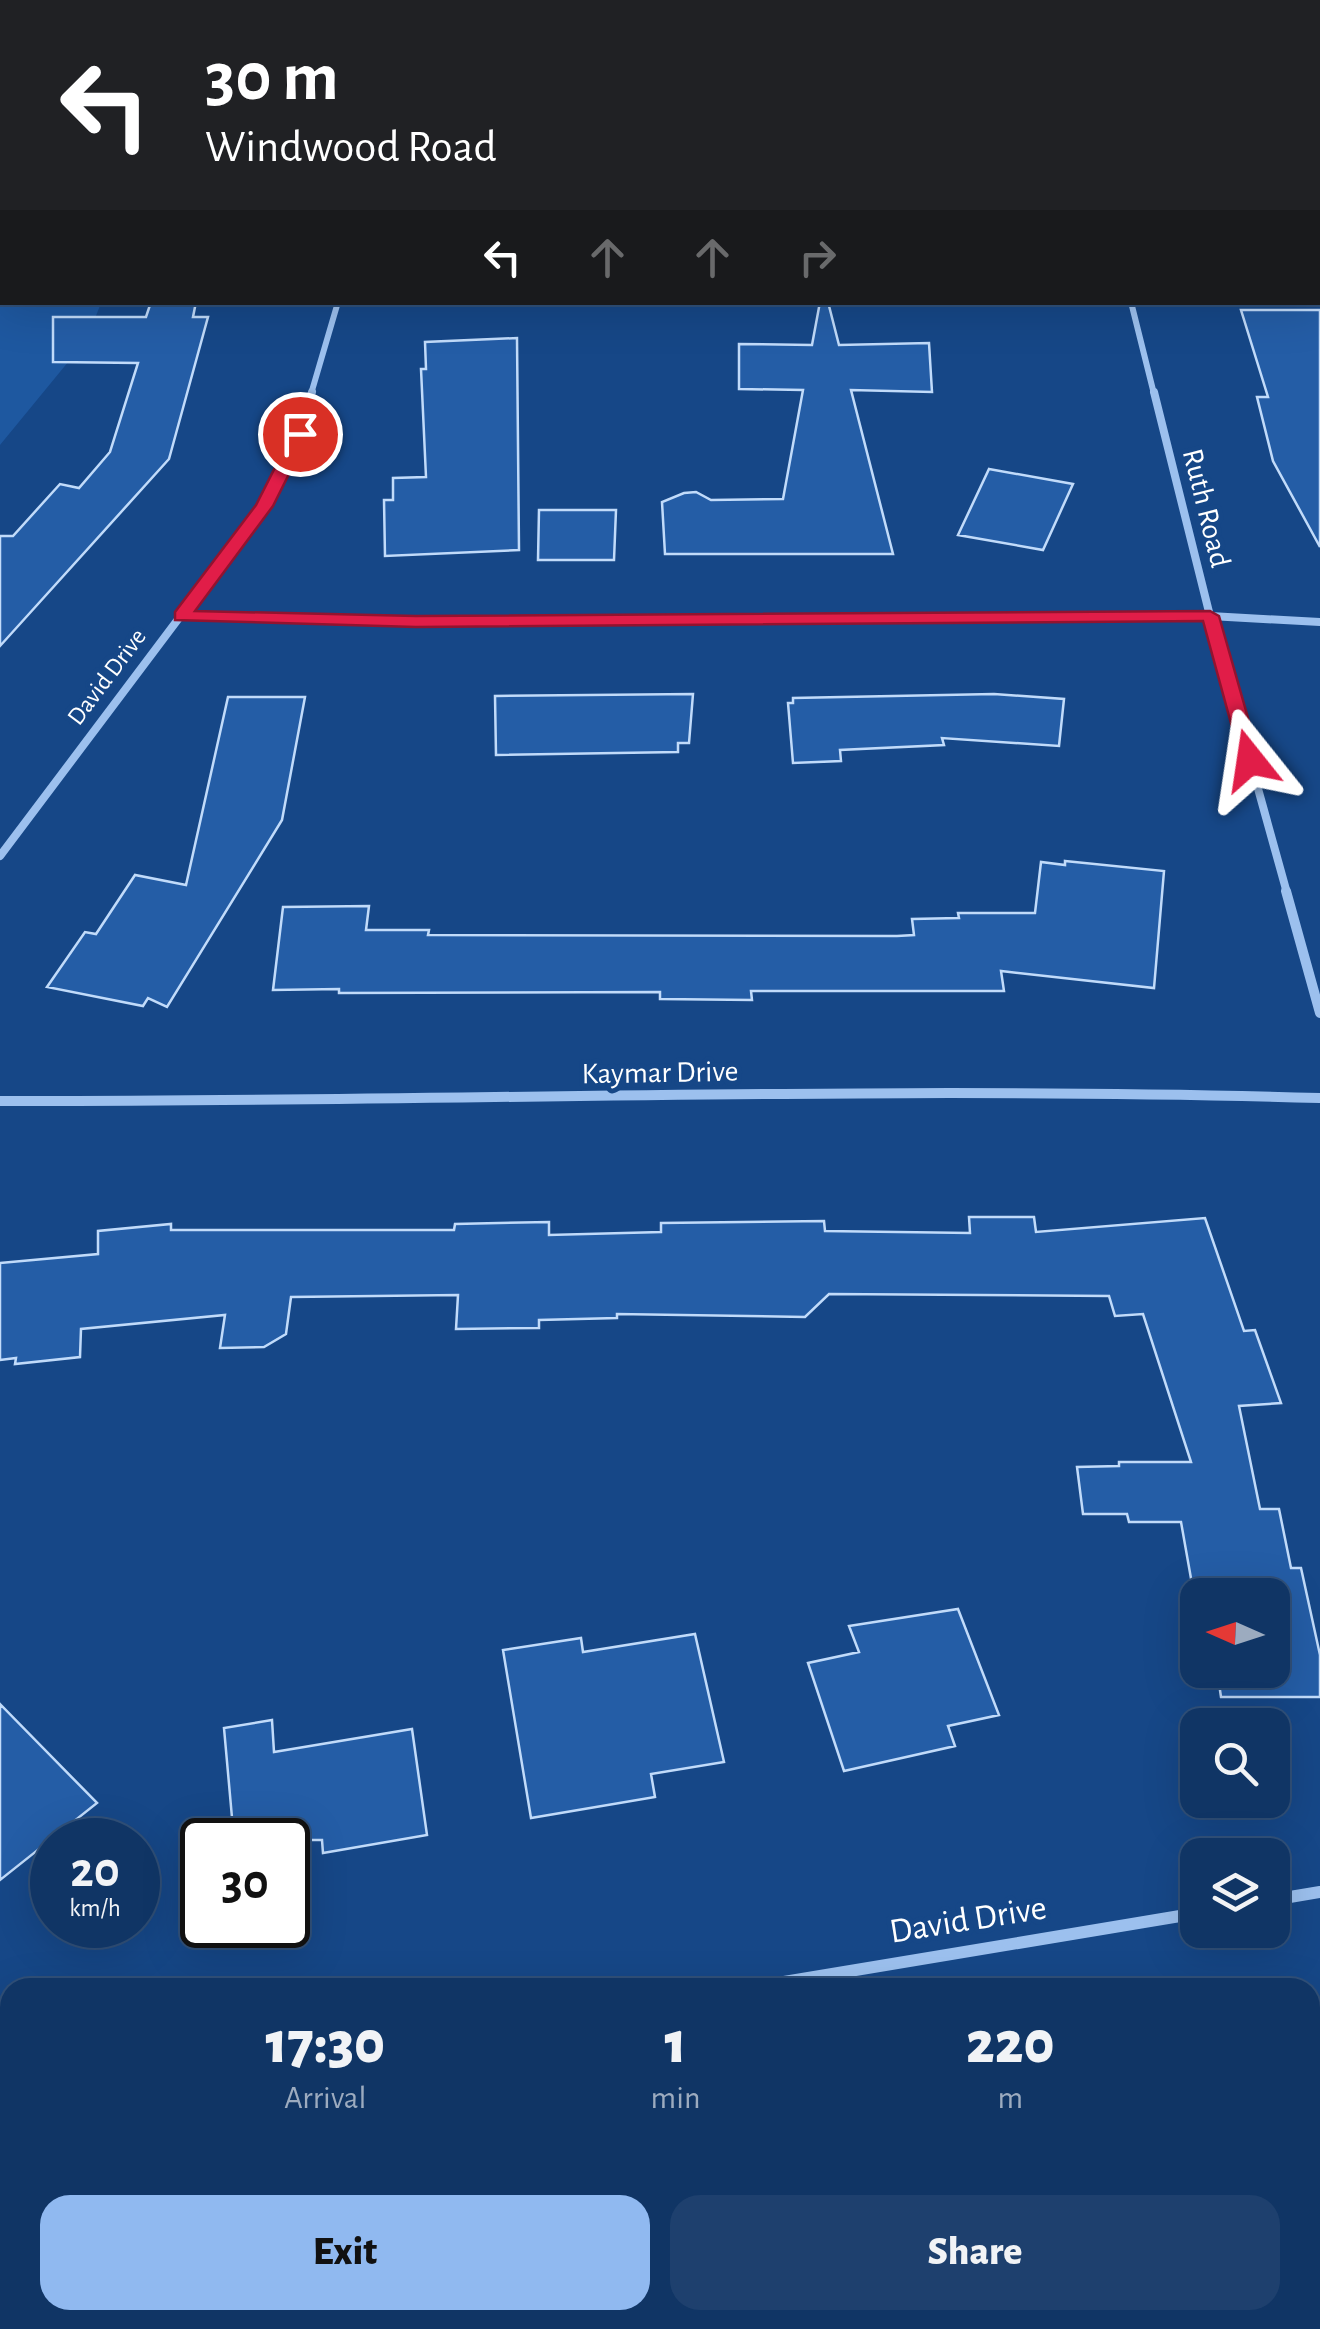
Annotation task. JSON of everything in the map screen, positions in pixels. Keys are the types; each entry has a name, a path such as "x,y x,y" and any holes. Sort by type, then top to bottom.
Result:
{"street":[{"name":"David Drive","path":"0,856 264,506 300,434 337,305"},
{"name":"Ruth Road","path":"1133,305 1210,616 1320,1014"},
{"path":"182,616 416,621 1210,616 1320,622"},
{"name":"Kaymar Drive","path":"0,1101 326,1102 1122,1092 1320,1098"},
{"path":"1290,1897 1320,1892"},
{"name":"David Drive","path":"807,1978 1180,1915"}],"shaded area":[{"path":"0,305 100,305 87,339 0,445"}],"building":[{"path":"150,305 195,305 193,317 208,317 169,459 0,646 0,536 13,536 60,484 79,488 110,452 138,363 53,362 53,317 146,317"},
{"path":"819,305 829,305 839,345 929,343 932,392 851,390 893,554 665,554 662,502 696,492 711,500 783,499 803,390 739,389 739,344 812,345"},
{"path":"1241,310 1320,310 1320,547 1273,461 1257,397 1268,397"},
{"path":"517,338 519,550 385,556 384,500 393,500 393,478 426,477 421,369 426,369 425,342"},
{"path":"989,469 1073,484 1043,550 958,535"},
{"path":"539,510 616,510 614,560 538,560"},
{"path":"693,694 689,743 678,743 678,752 496,755 495,696"},
{"path":"994,694 1064,699 1059,746 942,738 944,745 840,750 841,761 793,763 788,703 793,703 793,698"},
{"path":"228,697 305,697 282,820 167,1007 148,998 143,1006 47,987 85,932 96,934 135,875 186,885"},
{"path":"1065,861 1164,871 1154,988 1001,971 1004,991 751,991 752,1000 660,999 660,992 273,990 283,907 369,906 366,930 429,930 428,935 914,935 912,919 959,918 958,913 1035,913 1041,862 1065,865"},
{"path":"969,1217 1034,1217 1036,1232 1205,1218 1244,1331 1255,1330 1281,1403 1239,1406 1260,1509 1279,1509 1291,1568 1301,1568 1320,1655 1320,1697 1221,1697 1220,1688 1290,1688 1290,1578 1191,1578 1181,1522 1129,1522 1127,1514 1083,1514 1077,1467 1119,1466 1119,1462 1191,1462 1143,1314 1115,1316 1109,1296 829,1294 805,1317 617,1314 617,1318 539,1320 539,1328 456,1329 458,1295 291,1297 286,1334 264,1347 220,1348 225,1315 81,1329 80,1357 15,1364 16,1358 0,1360 0,1263 98,1254 98,1231 171,1224 171,1230 454,1230 455,1224 549,1222 549,1235 661,1232 661,1223 824,1221 825,1231 970,1233"},
{"path":"958,1609 999,1715 948,1726 955,1746 844,1771 808,1663 859,1652 849,1626"},
{"path":"695,1634 724,1762 651,1774 655,1797 531,1818 503,1650 581,1638 583,1652"},
{"path":"0,1704 97,1803 78,1818 30,1818 30,1856 0,1880"},
{"path":"272,1720 274,1752 412,1729 427,1835 323,1853 322,1840 310,1840 310,1818 232,1818 224,1728"}],"route":[{"path":"300,434 264,506 182,616 416,621 1210,616 1250,760"}]}
